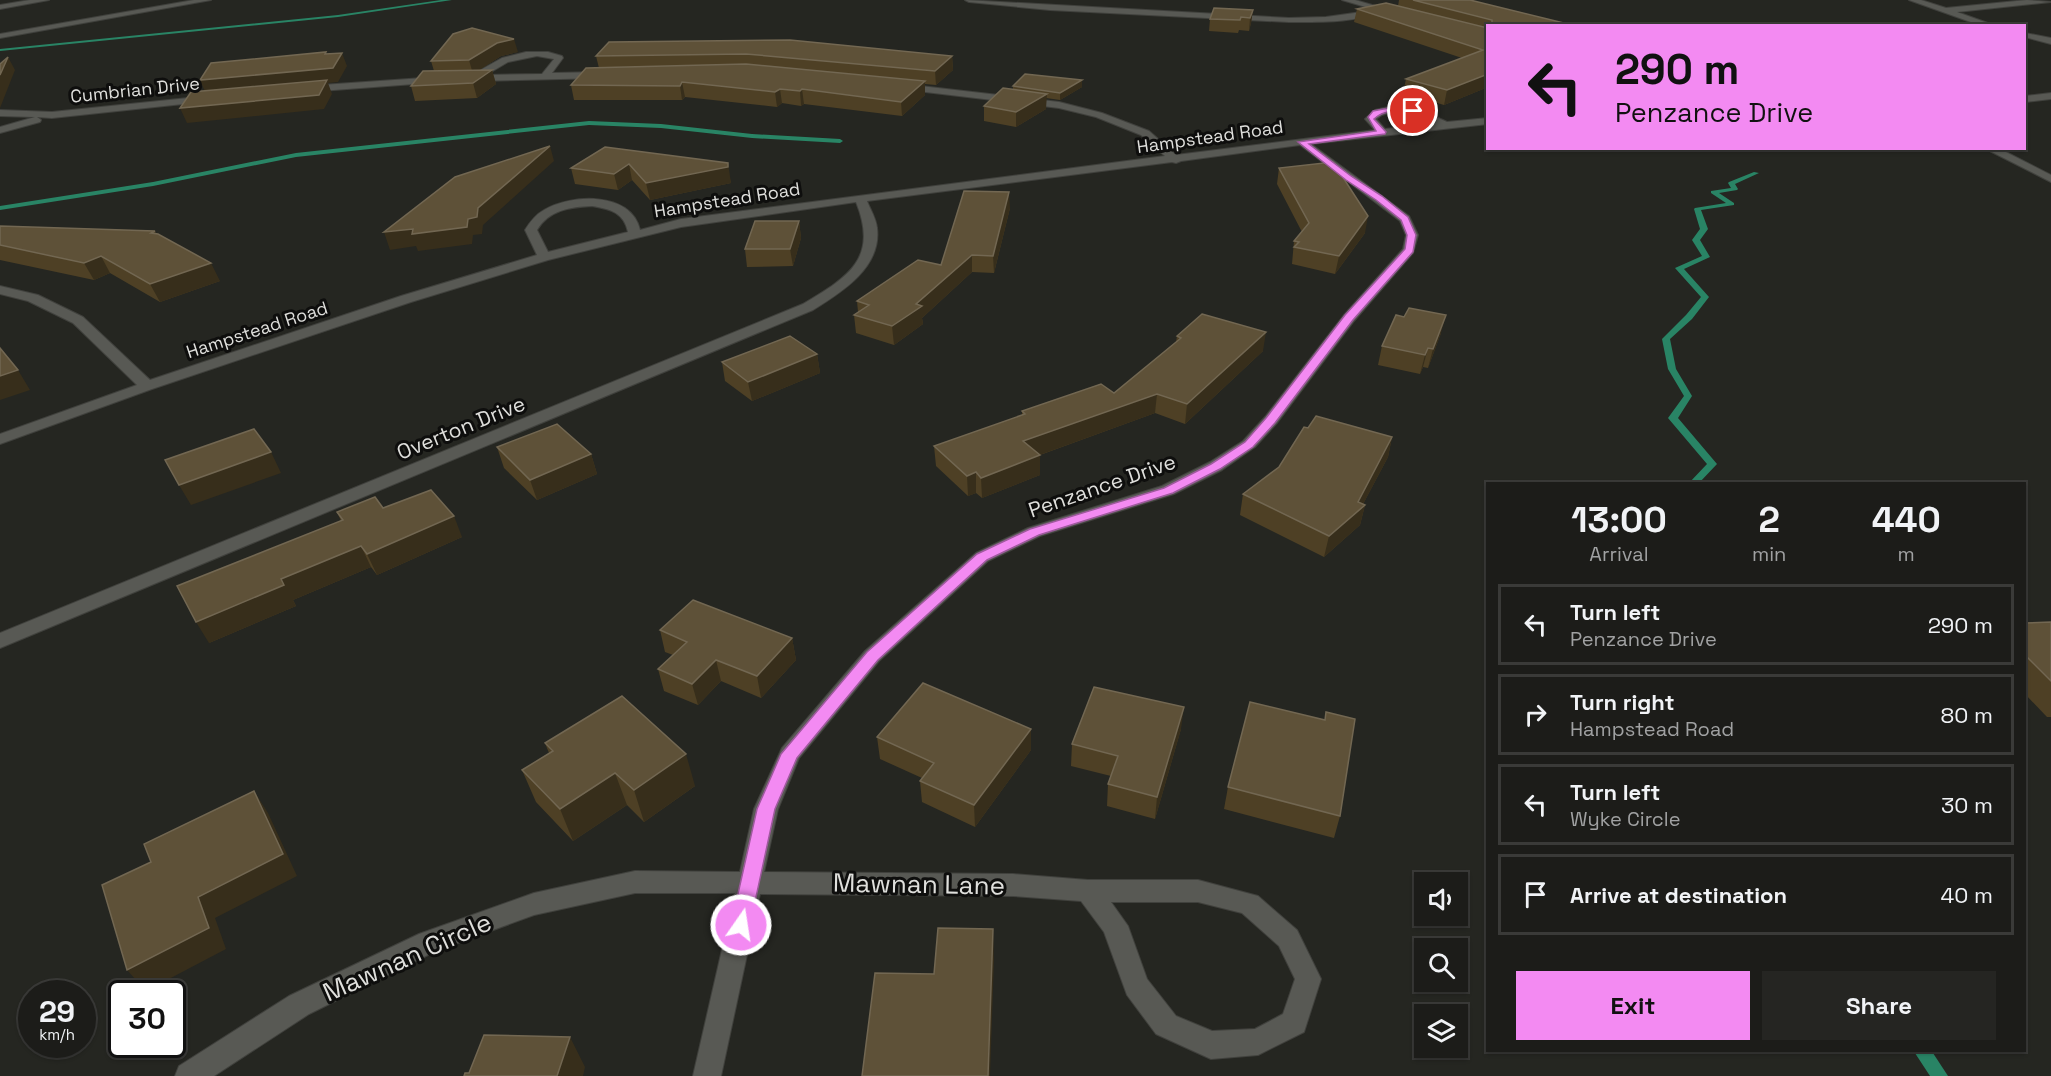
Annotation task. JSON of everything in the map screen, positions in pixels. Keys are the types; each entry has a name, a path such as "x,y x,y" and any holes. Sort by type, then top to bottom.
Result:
{"street":[{"path":"0,7 45,0"},
{"path":"0,36 207,0"},
{"path":"969,0 1050,8 1299,20 1357,16 1386,10"},
{"path":"1346,0 1397,13"},
{"path":"1913,0 1985,24"},
{"path":"1130,11 1133,1"},
{"path":"1943,11 2050,2"},
{"path":"2026,34 2051,41"},
{"path":"477,78 501,60 537,53 559,58 545,76"},
{"path":"298,90 452,79 614,74"},
{"path":"892,86 1038,102 1099,115 1145,133 1176,160"},
{"path":"2026,93 2038,98"},
{"path":"2026,99 2051,96"},
{"name":"Cumbrian Drive","path":"0,130 52,116 215,98"},
{"path":"1382,132 1370,119 1376,113 1387,110 1413,111 1445,125"},
{"name":"Cumbrian Drive","path":"0,113 52,116"},
{"name":"Hampstead Road","path":"0,439 147,386 406,299 544,257 681,224 860,198 1176,160 1382,132 1486,121"},
{"name":"Penzance Drive","path":"707,1076 766,809 790,754 873,656 982,557 1034,532 1168,490 1216,466 1249,444 1271,420 1349,318 1409,250 1412,235 1405,219 1302,142"},
{"path":"1993,150 2051,178"},
{"name":"Overton Drive","path":"0,641 807,307 840,287 866,261 871,228 860,198"},
{"path":"544,257 531,230 535,221 547,211 567,205 591,203 621,209 631,218 635,234"},
{"path":"0,290 33,298 78,320 147,386"},
{"name":"Mawnan Circle","path":"189,1076 299,1005 428,942 534,904 635,882 750,882"},
{"name":"Mawnan Lane","path":"750,882 1013,885 1089,891 1198,891 1249,904 1288,938 1308,979 1294,1023 1258,1042 1211,1045 1166,1025 1136,986 1115,926 1089,891"}],"building":[{"path":"1413,0 1470,0 1568,24 1492,24 1492,20"},
{"path":"1386,3 1486,28 1486,75 1447,90 1406,79 1483,50 1357,9"},
{"path":"1214,8 1253,10 1250,18 1210,19"},
{"path":"472,28 514,39 497,43 469,60 431,61 453,34"},
{"path":"790,40 952,56 935,71 746,54 596,56 609,42"},
{"path":"326,52 325,54 342,53 333,68 200,80 211,63"},
{"path":"8,57 0,75 0,64"},
{"path":"746,64 925,81 901,102 802,89 800,91 780,89 775,92 682,82 680,86 571,85 586,68"},
{"path":"492,70 473,83 411,86 423,71"},
{"path":"1025,74 1082,80 1060,93 1013,86"},
{"path":"327,80 319,95 180,108 191,92"},
{"path":"1003,88 1047,94 1016,112 984,106"},
{"path":"550,146 478,208 477,217 468,219 467,227 412,234 413,229 384,232 455,177"},
{"path":"605,147 728,163 728,167 646,183 629,164 614,174 571,168"},
{"path":"1333,162 1368,216 1339,256 1294,247 1299,242 1294,241 1309,223 1279,168"},
{"path":"964,191 1009,192 993,256 972,255 916,304 922,306 892,326 854,315 869,305 857,301 918,260 941,265"},
{"path":"755,221 799,221 790,249 745,249"},
{"path":"0,226 155,231 151,233 158,234 211,263 150,284 101,256 84,263 0,245"},
{"path":"1409,308 1446,315 1433,349 1428,348 1425,355 1382,346 1396,315 1404,317"},
{"path":"1202,314 1266,332 1187,404 1157,394 1023,441 1040,455 981,478 976,472 967,476 934,446 1025,414 1022,411 1101,384 1114,393 1181,338 1177,336"},
{"path":"790,336 817,354 748,382 722,362"},
{"path":"0,348 18,370 0,376"},
{"path":"1316,416 1392,437 1358,502 1365,505 1329,536 1243,494 1279,467 1304,427 1308,428"},
{"path":"557,424 591,454 530,480 497,447"},
{"path":"254,429 271,452 179,485 165,460"},
{"path":"431,490 454,516 367,554 361,546 281,579 284,585 196,622 177,586 343,520 337,512 375,497 383,508"},
{"path":"693,600 792,638 757,676 716,660 692,684 658,669 687,642 660,630"},
{"path":"2051,622 2051,681 2026,656 2026,623"},
{"path":"923,683 1031,729 974,805 920,781 934,763 877,737"},
{"path":"1094,687 1184,707 1157,797 1108,784 1118,756 1072,744"},
{"path":"622,696 686,754 634,790 615,773 560,809 522,770 553,751 545,743"},
{"path":"1250,702 1325,720 1326,712 1355,719 1340,816 1228,787"},
{"path":"254,791 283,854 198,897 209,928 127,970 102,885 151,862 144,844"},
{"path":"938,928 993,929 988,1076 862,1076 875,973 934,974"},
{"path":"484,1035 570,1037 557,1076 464,1076 465,1073 469,1073"}],"waterway":[{"path":"0,50 338,16 450,0"},
{"path":"0,208 153,184 296,155 589,123 661,126 752,136 840,141"},
{"path":"1695,482 1712,464 1673,418 1688,396 1672,369 1666,339 1689,317 1705,297 1679,268 1706,257 1696,240 1704,229 1697,209 1732,204 1713,192 1735,189 1731,183 1756,173"},
{"path":"1922,1052 1940,1076"}],"route":[{"path":"741,925 766,809 790,754 873,656 982,557 1034,532 1168,490 1216,466 1249,444 1271,420 1349,318 1409,250 1412,235 1405,219 1302,142 1382,132 1370,119 1376,113 1399,108 1413,111"}]}
